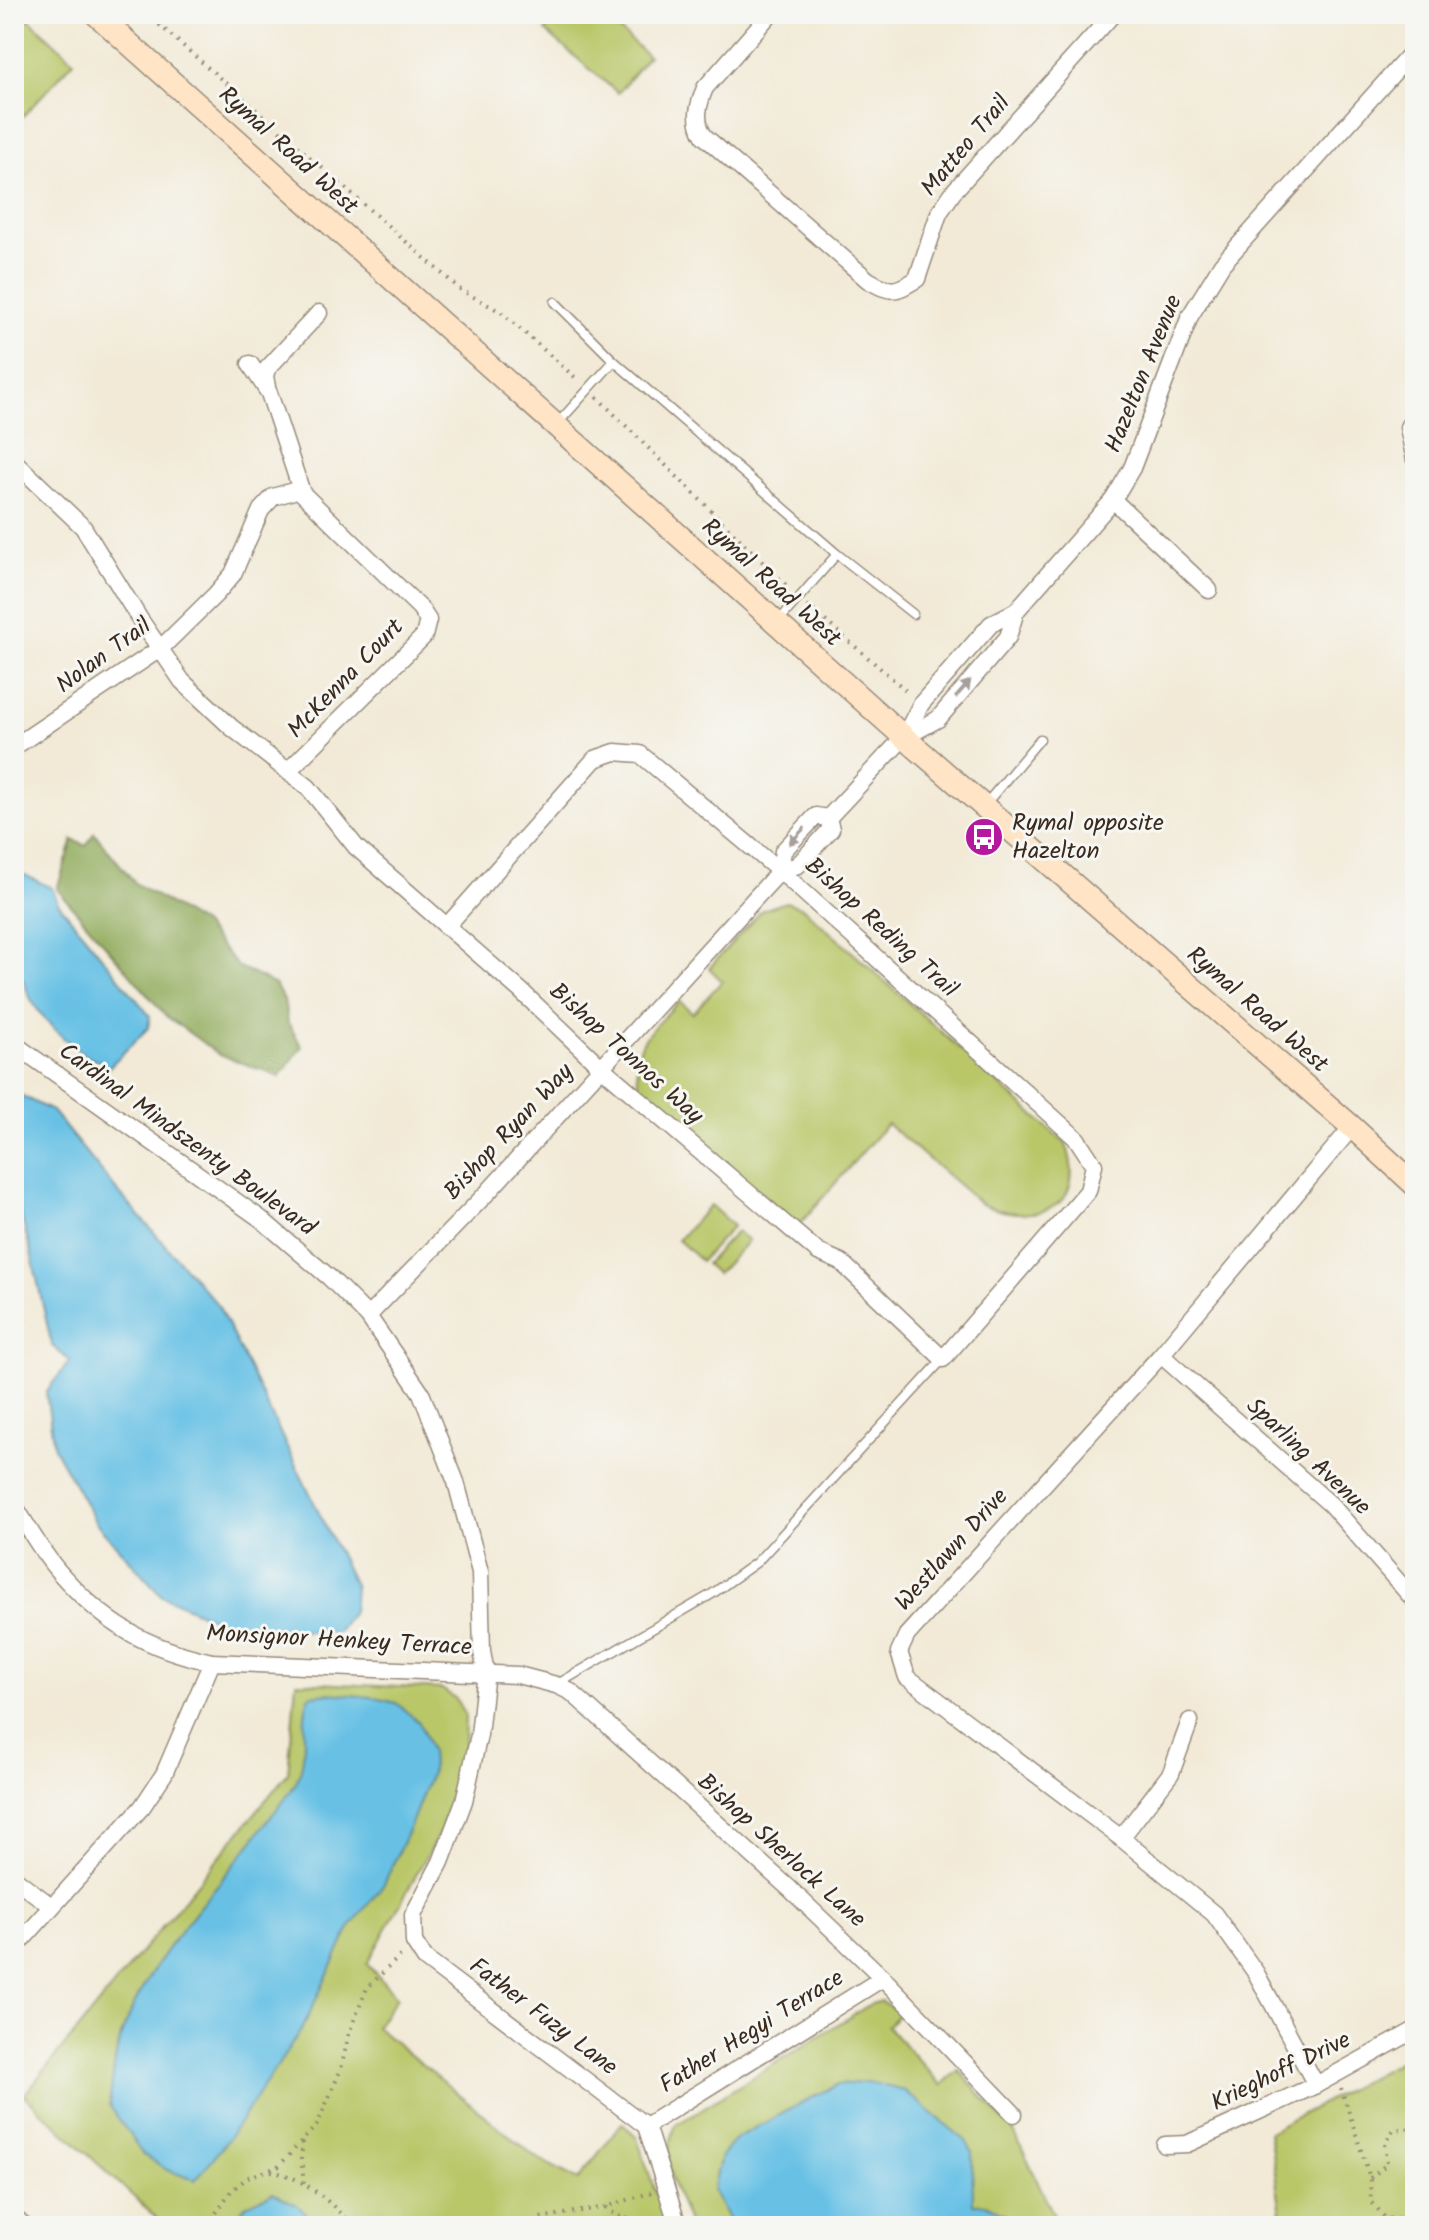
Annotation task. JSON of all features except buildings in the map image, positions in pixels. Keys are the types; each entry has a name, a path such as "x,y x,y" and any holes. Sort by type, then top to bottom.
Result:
{"main road":[{"name":"Rymal Road West","path":"96,14 904,737 1415,1185"}],"street":[{"name":"Matteo Trail","path":"770,14 705,88 697,126 716,147 868,280 887,291 898,290 917,279 939,213 954,191 1113,14"},
{"name":"Hazelton Avenue","path":"904,737 921,704 991,624 1016,611 1113,500 1132,468 1178,343 1204,290 1222,264 1415,49"},
{"path":"300,489 265,376 267,369 319,313"},
{"path":"250,364 269,393"},
{"path":"1415,416 1408,427 1415,460"},
{"name":"McKenna Court","path":"14,461 83,527 182,681 221,718 289,770 424,636 428,620 420,608 300,489"},
{"name":"Nolan Trail","path":"14,747 161,648 233,574 261,510 273,497 300,489"},
{"path":"1113,500 1209,590"},
{"name":"Hazelton Avenue","path":"904,737 938,719 1008,637 1016,611"},
{"name":"Bishop Ryan Way","path":"368,1316 488,1192 780,871 798,865 831,829 828,818 904,737"},
{"name":"Bishop Reding Trail","path":"446,927 577,777 595,759 615,752 640,754 780,871 1077,1139 1094,1165 1088,1191 943,1359"},
{"name":"Bishop Tonnos Way","path":"289,770 308,787 356,847 521,991 601,1067 818,1252 841,1262 943,1359"},
{"name":"Cardinal Mindszenty Boulevard","path":"14,1044 261,1219 320,1268 368,1316 421,1393 456,1482 480,1572 482,1652 486,1672 479,1735 464,1801 441,1862 413,1915 414,1942"},
{"name":"Westlawn Drive","path":"1316,2085 1256,1973 1214,1914 1121,1838 907,1677 899,1652 907,1635 1161,1355 1352,1127"},
{"name":"Sparling Avenue","path":"1161,1355 1331,1505 1415,1601"},
{"name":"Monsignor Henkey Terrace","path":"14,1505 57,1571 103,1615 125,1631 173,1654 212,1662 311,1668 486,1672"},
{"path":"14,1949 133,1819 164,1774 212,1662"},
{"name":"Bishop Sherlock Lane","path":"486,1672 518,1675 571,1692 790,1889 883,1978 1014,2114"},
{"path":"1121,1838 1171,1773 1190,1721"},
{"path":"14,1878 51,1906"},
{"name":"Father Fuzy Lane","path":"414,1942 425,1959 646,2126"},
{"name":"Father Hegyi Terrace","path":"646,2126 883,1978"},
{"name":"Krieghoff Drive","path":"1165,2145 1187,2144 1316,2085 1415,2030"},
{"path":"646,2126 678,2226"},
{"path":"14,2217 24,2226"}],"lane":[{"path":"555,302 614,361 837,554 913,614"},
{"path":"556,426 614,361"},
{"path":"777,623 837,554"},
{"path":"983,807 1040,739"},
{"path":"556,1685 712,1594 757,1562 943,1359"}],"path":[{"path":"147,14 461,290 501,312 588,388 799,597 921,704"},
{"path":"207,2226 231,2191 248,2177 278,2167 317,2125 341,2069 349,2033 367,1988 414,1942"},
{"path":"1336,2075 1370,2178 1371,2201 1386,2219"},
{"path":"1370,2178 1387,2164 1385,2143 1393,2130 1415,2128"},
{"path":"304,2139 301,2159 304,2183"},
{"path":"268,2170 290,2174 304,2183 341,2213 351,2226"},
{"path":"527,2226 539,2218 606,2207 667,2187"},
{"path":"606,2207 617,2216 664,2226"},
{"path":"1386,2219 1413,2216 1415,2226"},
{"path":"1382,2226 1386,2219"}],"green space":[{"path":"14,14 24,14 74,61 14,126"},
{"path":"562,14 602,14 648,56 618,93 545,31"},
{"path":"94,833 135,883 202,924 238,967 274,984 284,1000 288,1023 302,1047 280,1076 220,1055 166,1016 57,889 73,840 86,846"},
{"path":"786,902 803,908 1066,1144 1071,1167 1070,1185 1063,1198 1052,1207 1037,1212 1020,1213 981,1204 887,1124 798,1226 639,1084 638,1057 646,1037 679,1001 693,1013 722,981 709,968 762,910"},
{"path":"710,1205 733,1226 701,1261 678,1240"},
{"path":"737,1231 748,1241 717,1274 706,1264"},
{"path":"296,1682 442,1689 456,1699 465,1715 464,1750 441,1830 367,1964 397,1997 376,2027 537,2158 578,2180 622,2123 637,2138 667,2226 165,2226 24,2095 288,1773"},
{"path":"880,2001 901,2012 887,2026 941,2085 959,2070 1014,2132 1059,2226 689,2226 669,2164 671,2139 676,2125"},
{"path":"1415,2053 1415,2226 1283,2226 1269,2132"}],"water":[{"path":"14,870 52,888 58,903 150,1016 148,1028 106,1070 99,1061 81,1052 52,1027 32,1001 14,967"},
{"path":"14,1092 52,1111 113,1186 218,1305 355,1587 353,1611 336,1633 230,1626 162,1596 96,1523 54,1448 46,1392 70,1361 52,1346 30,1248 17,1203 14,1202"},
{"path":"329,1693 396,1703 419,1722 431,1750 432,1770 384,1884 351,1926 302,2029 224,2145 195,2180 167,2170 143,2154 109,2105 118,2046 137,1999 169,1946 295,1784 302,1762 310,1695"},
{"path":"868,2082 905,2091 966,2141 972,2152 973,2204 986,2204 1024,2226 732,2226 713,2190 721,2156 736,2138 836,2085"},
{"path":"273,2193 296,2204 320,2226 229,2226 246,2205"}],"place":[{"name":"Rymal opposite Hazelton","path":"984,837"}]}
